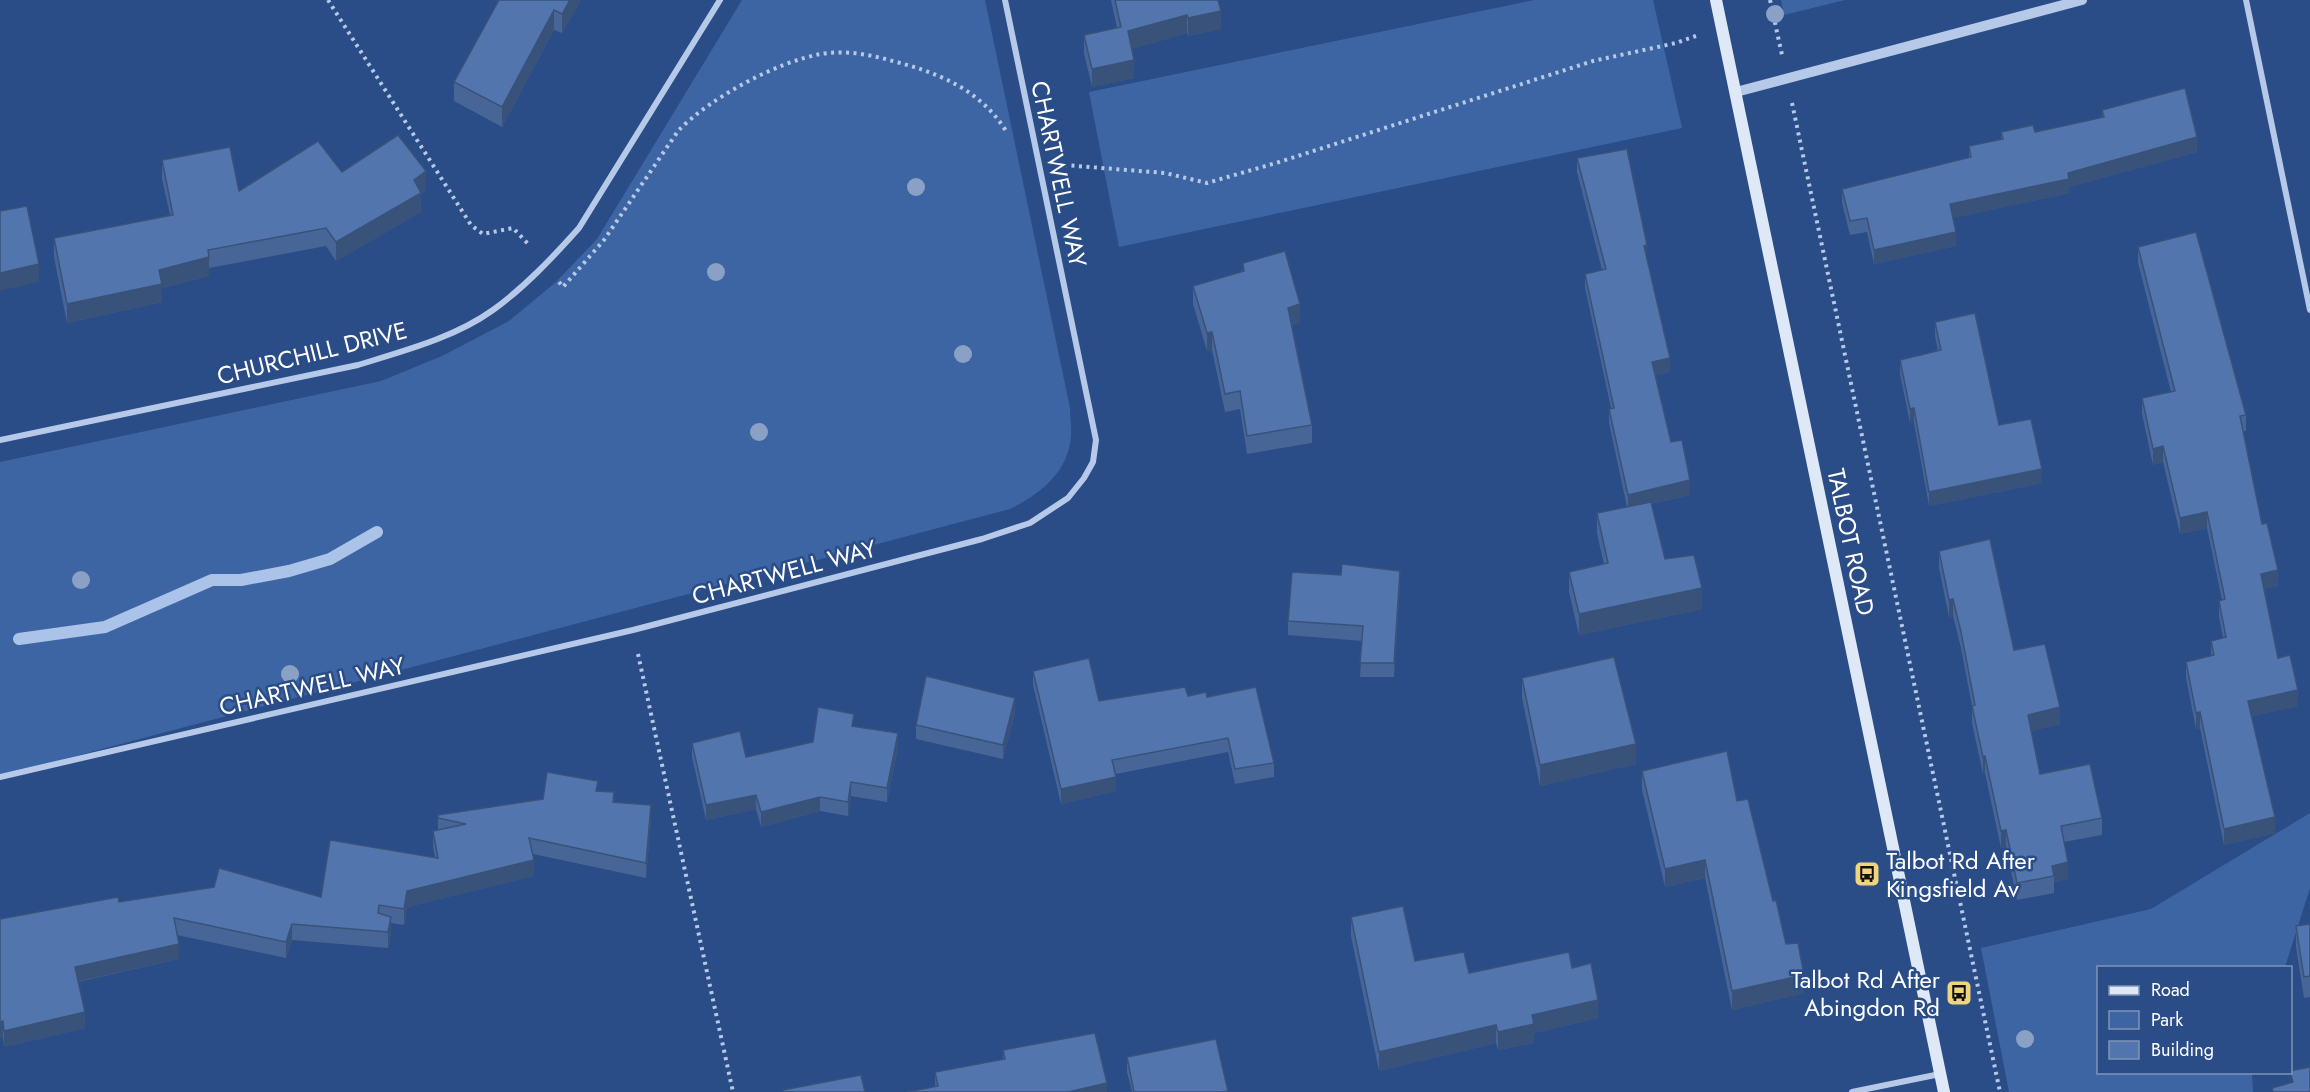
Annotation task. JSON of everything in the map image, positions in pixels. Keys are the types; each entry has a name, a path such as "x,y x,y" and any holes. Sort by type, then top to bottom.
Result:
{"main road":[{"name":"TALBOT ROAD","path":"1716,0 1944,1092"}],"street":[{"name":"CHURCHILL DRIVE","path":"0,440 358,365 409,350 450,333 491,311 520,288 579,228 720,0"},
{"name":"CHARTWELL WAY","path":"0,777 633,630 982,539 1030,523 1068,498 1093,462 1095,440 1005,0"},
{"path":"1736,92 2082,0"},
{"path":"2246,0 2310,310"},
{"path":"1852,1092 1940,1074"}],"path":[{"path":"328,0 471,225 483,234 513,228 564,287 604,240 678,131 691,118 711,103 754,79 793,62 822,54 850,52 909,65 944,77 986,106 1005,131 1007,140"},
{"path":"1770,0 2000,1092"},
{"path":"1039,164 1165,173 1207,183 1593,61 1676,43 1722,27"},
{"path":"633,630 734,1092"}],"green space":[{"path":"742,0 985,0 1070,408 1069,449 1051,481 1010,509 0,776 0,462 381,381 442,356 509,321 556,282 597,239"},
{"path":"1534,0 1653,0 1682,128 1119,247 1089,92"},
{"path":"1781,0 1845,0 1784,15"},
{"path":"2310,813 2310,888 2285,966 2097,966 2097,1074 2252,1074 2253,1092 2009,1092 1981,948 2151,909"}],"building":[{"path":"499,0 570,0 562,14 554,10 502,107 454,82"},
{"path":"1115,0 1218,0 1221,11 1188,18 1187,15 1128,31 1134,60 1092,69 1084,35 1121,27"},
{"path":"2185,88 2197,137 2068,173 2069,179 1950,204 1956,232 1874,250 1867,218 1850,221 1842,189 1971,157 1969,146 2003,139 2001,132 2033,125 2035,132 2104,117 2102,110"},
{"path":"398,135 426,171 414,180 421,193 336,242 326,228 208,250 209,257 159,270 162,284 67,304 54,238 173,215 162,160 230,147 239,191 318,141 342,172"},
{"path":"1627,149 1647,245 1644,246 1670,358 1652,362 1671,442 1682,440 1690,480 1628,495 1609,409 1614,408 1585,274 1606,269 1577,158"},
{"path":"27,206 39,264 0,273 0,211"},
{"path":"2196,232 2246,415 2240,416 2262,524 2267,523 2278,570 2261,574 2278,658 2290,655 2298,690 2248,701 2275,817 2224,829 2200,712 2196,713 2186,662 2214,655 2211,641 2226,637 2219,601 2225,599 2207,512 2180,518 2163,446 2153,449 2142,398 2175,391 2138,247"},
{"path":"1285,251 1300,304 1288,308 1312,425 1247,436 1240,391 1225,394 1212,332 1207,333 1193,286 1244,271 1243,263"},
{"path":"1975,313 1999,425 2031,419 2042,469 1929,492 1914,408 1910,409 1900,360 1941,350 1935,322"},
{"path":"1651,502 1665,559 1694,555 1702,588 1579,614 1569,572 1608,563 1597,513"},
{"path":"1990,539 2014,650 2045,644 2060,707 2028,715 2040,774 2090,764 2102,818 2061,826 2068,862 2052,866 2054,876 2017,883 2006,830 2001,831 1985,756 1983,757 1972,706 1975,705 1961,632 1953,599 1949,600 1939,551"},
{"path":"1342,564 1400,571 1394,663 1360,663 1363,626 1288,621 1292,572 1341,575"},
{"path":"1614,657 1636,744 1540,765 1522,678"},
{"path":"1089,658 1099,701 1185,687 1188,696 1206,692 1207,697 1256,687 1274,763 1235,769 1228,738 1112,760 1116,777 1061,789 1033,671"},
{"path":"926,676 1015,698 1003,745 916,725"},
{"path":"818,707 854,714 852,726 898,733 887,788 851,782 848,802 820,797 761,812 756,795 706,805 692,743 740,731 746,757 813,742"},
{"path":"1727,751 1737,801 1748,799 1786,944 1798,943 1804,975 1732,991 1705,860 1665,869 1642,771"},
{"path":"547,772 598,781 596,791 614,792 613,802 651,805 646,863 529,838 534,860 407,891 404,909 379,905 378,913 391,917 388,932 292,924 286,942 174,918 179,944 75,967 85,1012 4,1031 3,1021 0,1022 0,919 118,897 119,902 214,887 219,868 321,897 330,840 438,858 433,831 466,824 438,818 438,815 543,799"},
{"path":"1403,906 1415,961 1464,952 1469,973 1569,952 1572,968 1591,963 1598,1000 1532,1015 1534,1024 1498,1032 1496,1025 1379,1052 1351,917"},
{"path":"2310,924 2310,976 2304,977 2296,926"},
{"path":"1095,1033 1107,1083 1068,1092 907,1092 938,1086 935,1072 1005,1059 1003,1050"},
{"path":"1216,1039 1228,1091 1134,1092 1127,1057"},
{"path":"2310,1067 2310,1092 2273,1092 2272,1088 2293,1082 2292,1071"},
{"path":"861,1075 865,1092 784,1092 783,1090"}],"waterway":[{"path":"19,639 105,627 212,580 241,580 289,571 330,559 377,532"}],"place":[{"name":"Talbot Rd After Kingsfield Av","path":"1867,874"},
{"name":"Talbot Rd After Abingdon Rd","path":"1959,993"}]}
